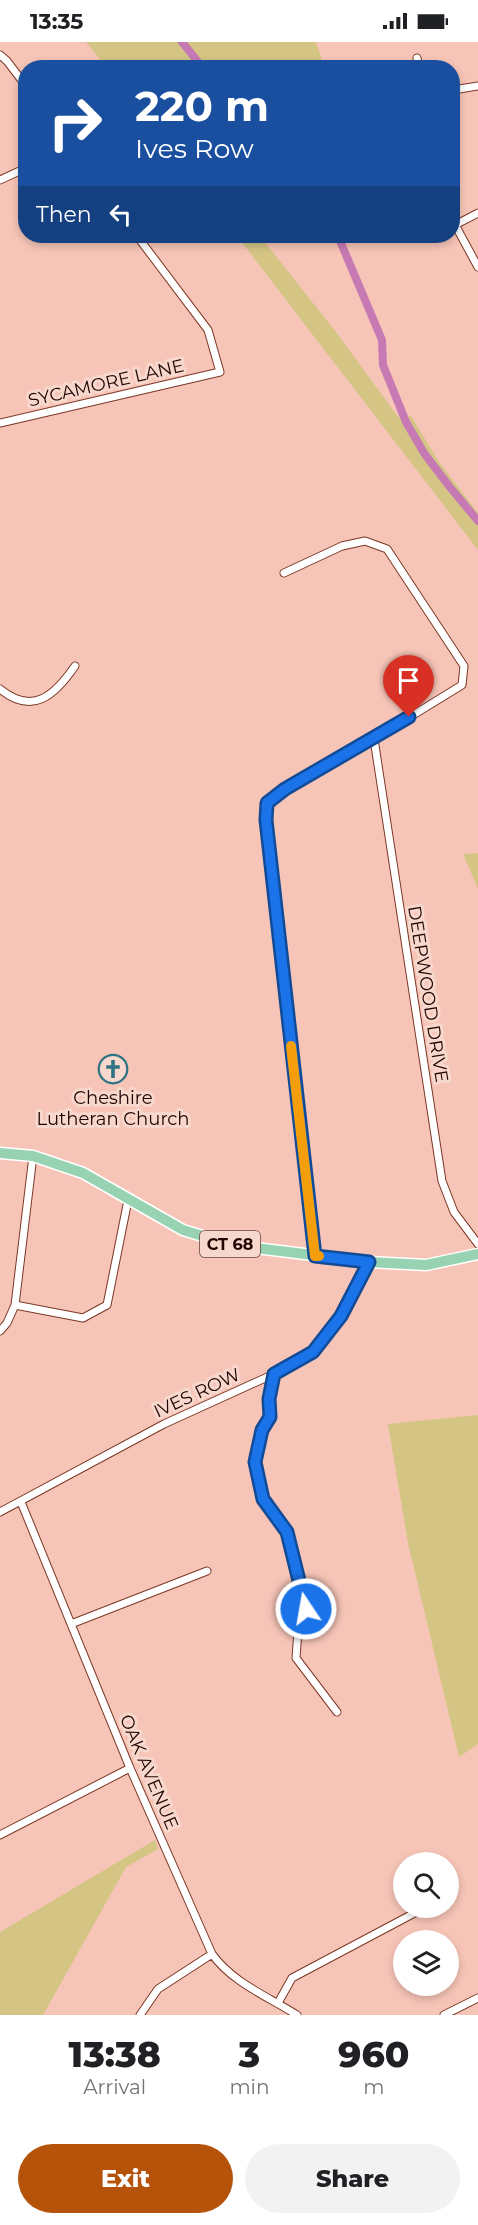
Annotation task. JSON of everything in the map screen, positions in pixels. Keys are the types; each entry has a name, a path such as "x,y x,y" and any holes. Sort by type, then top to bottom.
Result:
{"main road":[{"name":"CT 68","path":"0,1153 33,1156 83,1173 183,1230 227,1244 369,1262 426,1265 478,1254"}],"street":[{"path":"0,56 18,75"},
{"path":"460,89 478,86"},
{"path":"0,180 18,172"},
{"path":"460,220 478,213"},
{"path":"460,234 478,267"},
{"name":"SYCAMORE LANE","path":"0,423 220,372 208,330 142,243"},
{"path":"284,573 342,546 365,541 387,549 464,666 462,685 374,739 285,789 267,803 266,820 315,1256"},
{"path":"0,689 12,698 28,702 46,697 63,683 75,666"},
{"name":"DEEPWOOD DRIVE","path":"374,739 442,1181 454,1212 478,1244"},
{"path":"0,1331 7,1323 15,1305 33,1156"},
{"path":"15,1305 83,1318 107,1305 128,1200"},
{"name":"IVES ROW","path":"0,1512 164,1424 274,1374 313,1352 341,1316 369,1262"},
{"path":"274,1374 269,1399 270,1417 262,1430 255,1462 263,1499 287,1532 306,1609 314,1615 314,1625 309,1630 298,1631"},
{"name":"OAK AVENUE","path":"21,1502 130,1768 212,1954 221,1967 248,1988 297,2015"},
{"path":"71,1624 207,1571"},
{"path":"306,1609 296,1612 292,1618 293,1625 298,1631 296,1658 337,1712"},
{"path":"0,1835 130,1768"},
{"path":"278,2003 292,1978 405,1918"},
{"path":"140,2015 158,1989 212,1954"},
{"path":"444,2015 478,1998"}],"shaded area":[{"path":"86,42 316,42 322,60 100,60"},
{"path":"242,243 266,243 336,332 399,418 411,416 439,462 478,513 478,550"},
{"path":"478,853 478,889 463,854"},
{"path":"478,1415 478,1744 459,1757 408,1543 388,1424"},
{"path":"155,1840 158,1849 126,1867 43,2015 0,2015 0,1932"}],"waterway":[{"path":"182,42 197,60"},
{"path":"341,243 382,340 383,365 406,422 424,453 478,521"}],"slow traffic":[{"path":"291,1046 315,1256 319,1256"}],"place":[{"name":"Cheshire Lutheran Church","path":"113,1069"}],"route":[{"path":"306,1609 287,1532 263,1499 255,1462 262,1430 270,1417 269,1399 274,1374 313,1352 341,1316 369,1262 315,1256 266,820 267,803 285,789 409,717"}]}
